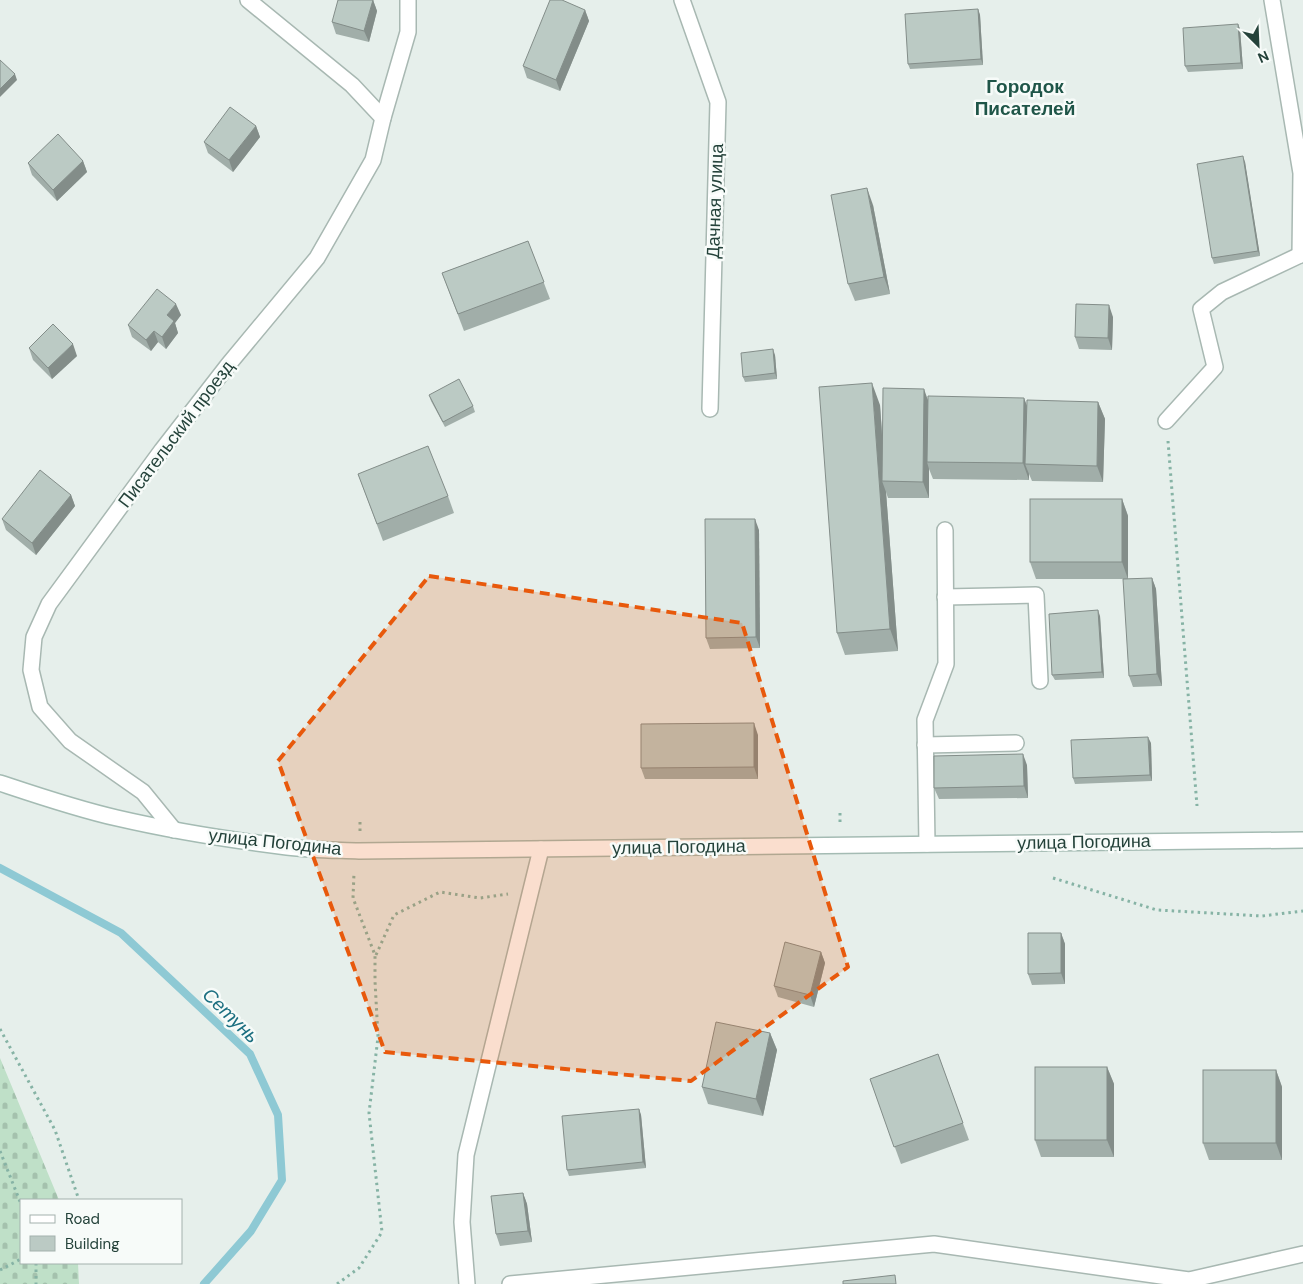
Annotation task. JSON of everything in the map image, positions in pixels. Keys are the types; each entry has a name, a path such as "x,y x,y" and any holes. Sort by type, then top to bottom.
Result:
{"street":[{"path":"248,0 352,85 383,118"},
{"name":"Писательский проезд","path":"174,830 144,792 70,741 40,707 31,670 34,637 49,604 162,450 228,365 317,258 373,160 408,32 408,0"},
{"name":"Дачная улица","path":"682,0 718,102 710,409"},
{"path":"1166,421 1215,367 1201,309 1222,292 1300,255 1301,173 1272,0"},
{"path":"927,844 925,720 946,664 945,530"},
{"path":"946,598 1036,595 1040,681"},
{"path":"925,745 1016,743"},
{"name":"улица Погодина","path":"0,783 60,803 116,818 174,830 289,848 359,851 1303,840"},
{"path":"467,1284 462,1222 466,1155 541,849"},
{"path":"510,1284 934,1244 1189,1280 1303,1254"}],"path":[{"path":"1166,421 1197,806"},
{"path":"840,813 840,823"},
{"path":"360,820 360,834"},
{"path":"337,1284 359,1268 382,1232 369,1113 378,1037 375,955 353,898 354,873"},
{"path":"1053,878 1158,910 1262,916 1303,911"},
{"path":"375,955 394,915 440,892 480,898 531,890"},
{"path":"0,1029 55,1130 79,1199"},
{"path":"0,1151 20,1201"},
{"path":"0,1270 20,1260"},
{"path":"36,1264 36,1284"}],"highlighted area":[{"path":"429,576 742,623 848,967 691,1081 385,1052 278,761"}],"green space":[{"path":"0,1058 59,1199 20,1199 20,1264 78,1264 79,1284 0,1284"}],"building":[{"path":"338,0 373,0 364,31 332,22"},
{"path":"550,0 562,0 585,10 556,80 523,66"},
{"path":"978,9 981,59 908,64 905,14"},
{"path":"1238,24 1241,63 1185,66 1183,28"},
{"path":"0,60 15,74 0,89"},
{"path":"230,107 256,126 229,160 204,142"},
{"path":"58,134 83,161 53,190 28,163"},
{"path":"1243,156 1258,251 1212,258 1197,164"},
{"path":"867,188 884,277 848,284 831,195"},
{"path":"528,241 544,282 458,314 442,273"},
{"path":"157,289 176,304 167,315 174,321 162,337 154,331 146,340 128,325"},
{"path":"1076,304 1109,305 1108,338 1075,337"},
{"path":"53,324 73,344 48,368 29,348"},
{"path":"773,349 775,373 743,377 741,353"},
{"path":"459,379 473,406 443,422 429,395"},
{"path":"872,383 890,629 837,633 819,387"},
{"path":"883,388 924,389 923,482 882,481"},
{"path":"928,396 1024,398 1023,463 927,462"},
{"path":"1027,400 1098,402 1097,466 1025,464"},
{"path":"428,446 448,496 377,524 358,474"},
{"path":"40,470 71,495 32,543 2,519"},
{"path":"1030,499 1122,499 1122,562 1030,562"},
{"path":"705,519 755,519 756,637 706,638"},
{"path":"1152,578 1157,674 1129,676 1123,579"},
{"path":"1098,610 1102,672 1052,675 1049,614"},
{"path":"754,723 754,767 641,768 641,724"},
{"path":"1148,737 1150,775 1073,778 1071,740"},
{"path":"1023,754 1024,786 934,788 934,756"},
{"path":"1028,933 1061,933 1061,973 1028,974"},
{"path":"785,942 821,952 810,995 774,986"},
{"path":"716,1022 770,1033 756,1099 702,1087"},
{"path":"938,1054 963,1123 894,1147 870,1079"},
{"path":"1035,1067 1107,1067 1107,1140 1035,1140"},
{"path":"1203,1070 1276,1070 1276,1143 1203,1143"},
{"path":"639,1109 643,1162 567,1170 562,1116"},
{"path":"523,1193 528,1231 496,1234 491,1196"},
{"path":"895,1275 896,1284 843,1284 843,1281"}],"waterway":[{"name":"Сетунь","path":"0,868 121,933 250,1054 278,1115 282,1180 251,1231 204,1284"}],"district":[{"name":"Городок Писателей","path":"1025,97"}]}
